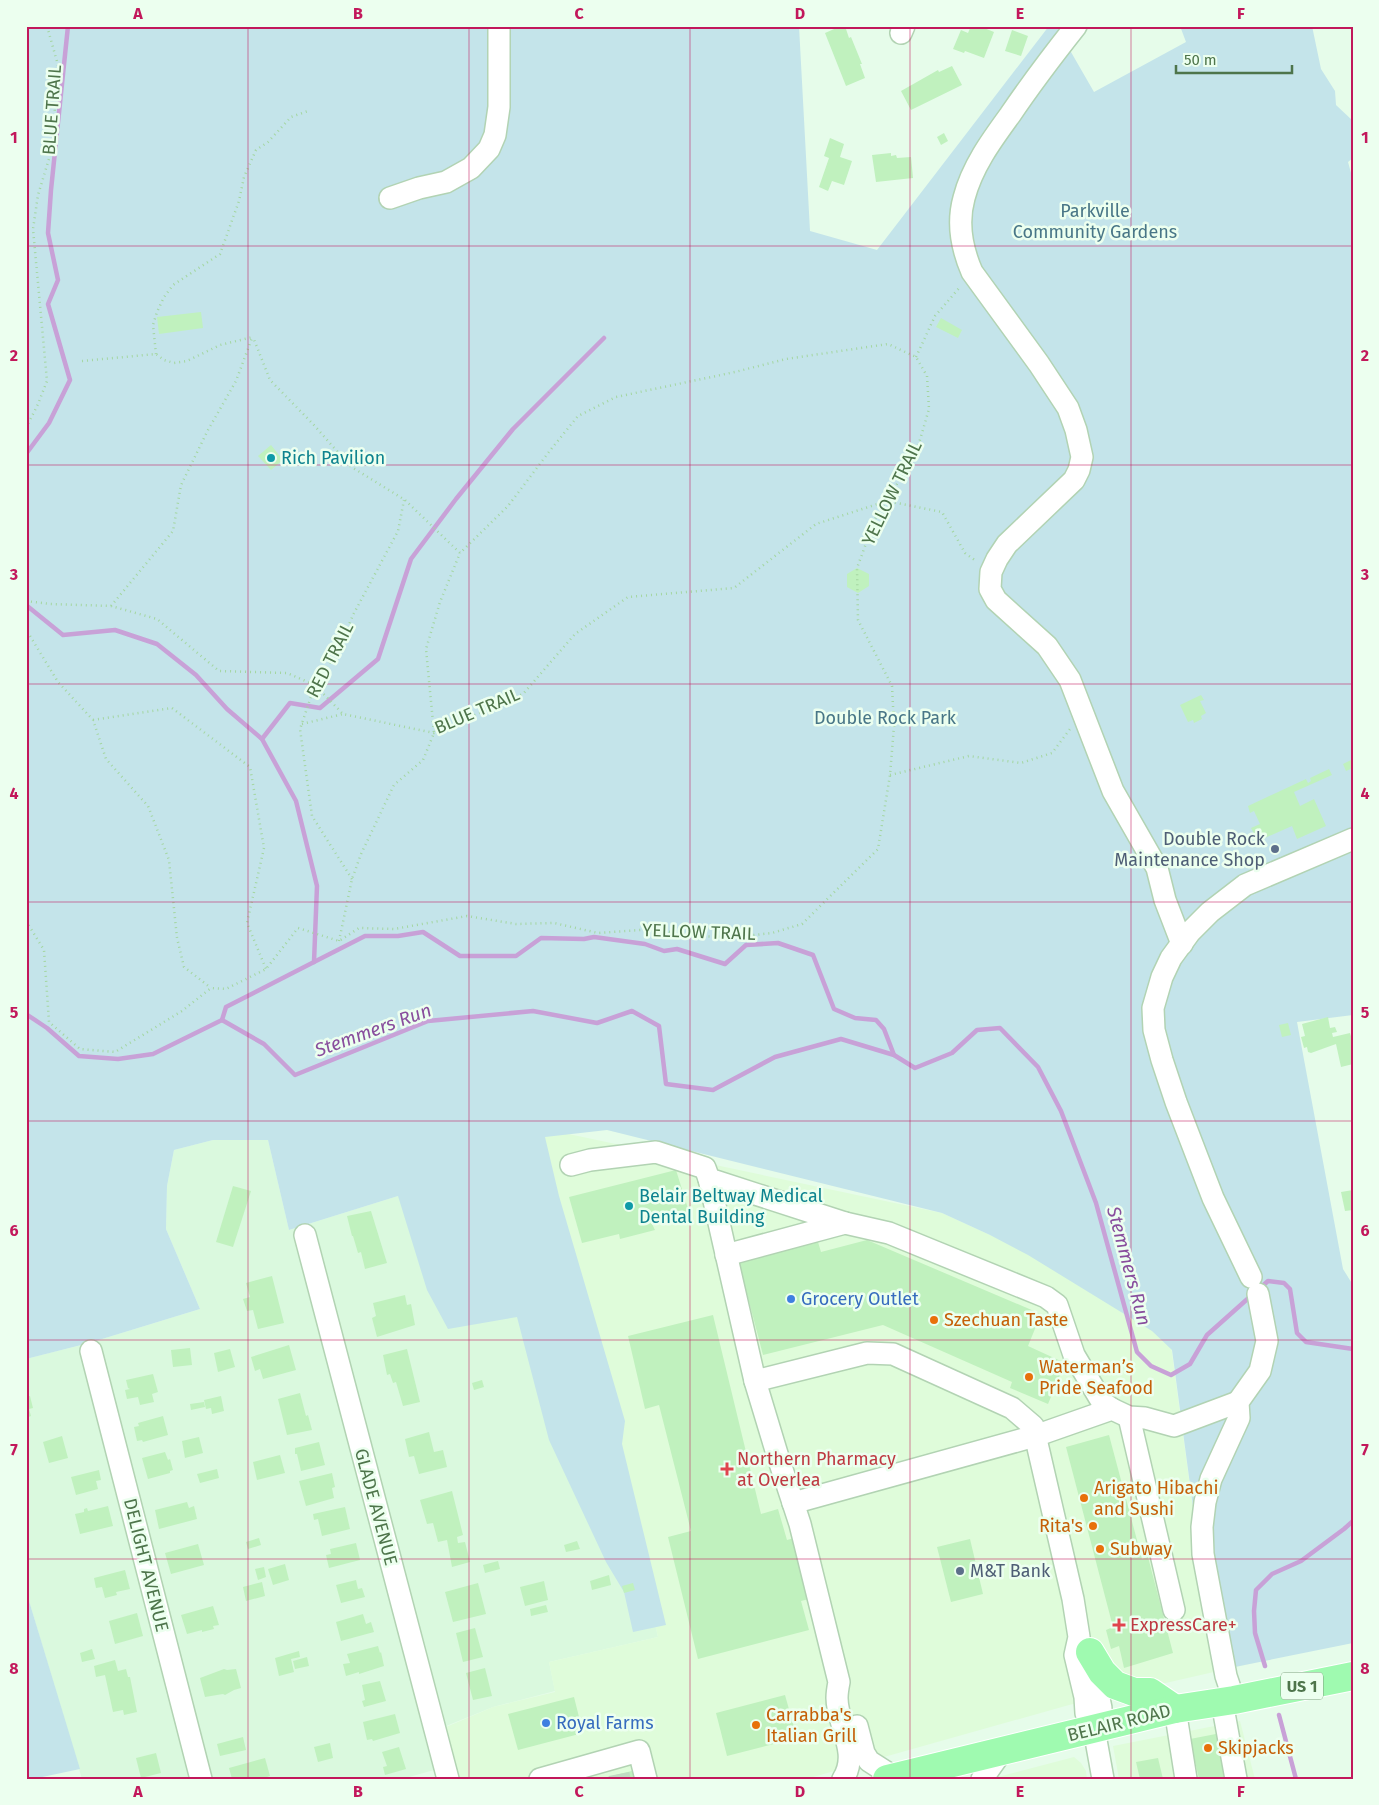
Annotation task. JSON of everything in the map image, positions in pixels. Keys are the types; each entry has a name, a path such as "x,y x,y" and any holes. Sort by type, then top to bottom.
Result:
{"main road":[{"path":"1084,1644 1102,1672 1116,1685 1134,1692 1150,1692 1175,1709"},
{"name":"BELAIR ROAD","path":"891,1778 933,1774 1002,1751 1175,1709 1228,1701 1353,1676"}],"street":[{"path":"390,198 419,188 446,182 471,168 489,149 495,135 499,107 499,26"},
{"path":"1076,26 1039,73 990,143 969,180 963,199 961,237 965,256 972,272 1039,364 1068,408 1076,430 1082,457 1074,480 1007,544 996,559 989,579 990,590 996,600 1047,646 1073,686 1113,791 1157,868 1165,900 1182,944"},
{"path":"709,1179 845,1223 889,1233 1046,1297 1057,1305 1074,1356 1102,1402 1121,1413 1174,1426 1238,1402 1260,1371 1267,1341 1254,1286 1213,1198 1176,1102 1154,1030 1153,1008 1162,977 1172,958 1190,932 1210,912 1245,886 1353,839"},
{"path":"571,1165 590,1160 656,1152 705,1168 755,1381 800,1524 839,1682 837,1699 849,1758 846,1775 843,1779"},
{"path":"726,1255 845,1223"},
{"name":"GLADE AVENUE","path":"305,1235 448,1779"},
{"name":"DELIGHT AVENUE","path":"91,1351 201,1779"},
{"path":"755,1381 867,1353 892,1354 1012,1408 1033,1426 1073,1599 1101,1708 1094,1729 1103,1779"},
{"path":"1236,1779 1226,1676 1203,1554 1202,1527 1205,1502 1211,1479 1239,1418 1238,1402"},
{"path":"793,1503 1121,1413"},
{"path":"1121,1413 1174,1610"},
{"path":"839,1682 849,1695 864,1753 869,1761 891,1778"},
{"path":"1175,1709 1186,1779"},
{"path":"552,1777 598,1770 639,1751 646,1779"},
{"path":"982,1779 1002,1751"}],"path":[{"name":"BLUE TRAIL","path":"26,428 38,404 46,381 33,229 38,195 52,149 58,65 46,26"},
{"path":"156,354 153,325 164,297 173,285 220,254 239,201 244,177 256,150 268,142 291,117 308,112"},
{"path":"30,636 58,682 93,720 106,758 148,806 169,860 177,938 184,967 211,988 226,989 266,969 298,928 338,940 352,880 361,854 394,785 423,760 434,733 426,649 440,602 460,553 508,506 578,416 616,397 735,372 786,359 888,344 916,357 935,316 972,272"},
{"path":"82,361 156,354 174,364 187,361 220,345 253,337"},
{"path":"253,337 270,380 313,424 350,466 405,500 460,553"},
{"path":"111,606 173,531 181,485 208,430 236,381 253,337"},
{"name":"YELLOW TRAIL","path":"338,940 359,928 394,929 467,916 516,924 554,923 598,933 654,929 691,936 736,937 772,933 802,924 878,849 890,775 894,726 892,686 858,620 857,568 875,519 917,450 929,409 927,376 916,357"},
{"name":"RED TRAIL","path":"352,880 312,816 300,729 315,685 337,650 352,616 398,531 405,500"},
{"name":"BLUE TRAIL","path":"343,714 434,733 523,694 575,634 628,597 734,588 816,524 887,501 942,512 965,553 991,572"},
{"path":"26,601 50,604 111,606 158,619 219,671 287,673 315,685 343,714"},
{"path":"93,720 172,708 250,767 264,848 248,923 266,969"},
{"path":"890,775 969,756 1022,763 1029,761 1052,753 1083,711"},
{"path":"302,724 343,714"},
{"path":"26,920 44,950 49,1022 80,1049 115,1052 182,1011 211,988"}],"shaded area":[{"path":"540,1128 942,1213 1167,1316 1215,1671 1275,1658 1069,1705 806,1779 459,1779 446,1727 493,1707 555,1692 549,1662 658,1637 567,1255"},
{"path":"213,1140 268,1140 289,1230 398,1196 567,1255 658,1637 549,1662 555,1691 493,1707 424,1735 434,1770 402,1779 82,1779 26,1591 26,1359 89,1343 200,1309 166,1229 167,1186 174,1150"},
{"path":"1240,1721 1255,1779 1119,1779 1113,1746"},
{"path":"1074,1757 1086,1771 1087,1779 990,1779"}],"green space":[{"name":"Double Rock Park","path":"26,26 799,26 810,231 877,250 1049,26 1056,26 1094,92 1186,42 1180,26 1312,26 1321,69 1335,91 1336,105 1353,121 1353,158 1348,162 1353,180 1353,1015 1297,1022 1343,1269 1353,1285 1353,1643 1215,1671 1172,1350 1152,1331 1028,1255 942,1213 607,1130 545,1137 559,1196 625,1421 622,1444 666,1625 633,1632 624,1592 606,1562 549,1440 517,1317 448,1329 427,1290 398,1196 289,1230 268,1140 213,1140 174,1150 167,1186 166,1229 200,1309 89,1343 26,1359"},
{"path":"26,1591 80,1769 33,1779 26,1779"}],"building":[{"path":"845,26 849,38 851,37 862,64 860,64 865,78 846,86 825,33"},
{"path":"971,26 979,26 994,32 984,58 953,49 961,30 968,33"},
{"path":"1012,30 1028,36 1021,56 1005,51"},
{"path":"952,66 962,85 911,110 901,91 938,70 939,72"},
{"path":"944,133 948,141 941,145 937,137"},
{"path":"830,138 844,144 840,157 852,161 844,185 832,181 828,191 819,187 829,158 824,156"},
{"path":"891,153 891,156 896,155 897,158 911,157 913,178 876,182 872,155"},
{"path":"201,312 203,328 159,334 157,317"},
{"path":"941,318 962,330 958,338 936,327"},
{"name":"Rich Pavilion","path":"271,445 283,460 271,470 258,456"},
{"path":"857,568 869,574 869,586 858,593 847,587 847,574"},
{"path":"1201,695 1204,700 1200,701 1206,713 1201,716 1202,719 1194,723 1193,720 1188,722 1180,705"},
{"path":"1353,759 1353,768 1346,771 1343,764"},
{"path":"1329,769 1332,775 1294,792 1300,806 1314,799 1326,826 1297,839 1292,826 1258,841 1251,828 1260,824 1254,811 1250,813 1248,806 1306,779 1308,783 1311,781 1310,778"},
{"path":"1328,1017 1330,1028 1335,1027 1337,1032 1332,1033 1333,1037 1350,1033 1353,1043 1353,1064 1341,1067 1336,1044 1311,1053 1308,1052 1307,1047 1304,1048 1301,1037 1305,1036 1302,1024"},
{"path":"1288,1023 1291,1035 1282,1037 1279,1025"},
{"name":"Belair Beltway Medical Dental Building","path":"676,1170 690,1215 652,1224 655,1230 620,1239 619,1234 582,1243 569,1197"},
{"path":"233,1186 251,1191 233,1247 216,1242"},
{"path":"1353,1190 1353,1210 1345,1211 1341,1192"},
{"path":"371,1211 387,1263 365,1269 361,1252 358,1253 352,1236 347,1216"},
{"path":"867,1240 1041,1314 1028,1346 1065,1363 1048,1404 1010,1388 1012,1382 883,1325 763,1355 739,1263 818,1242 821,1252"},
{"path":"272,1276 284,1323 258,1329 253,1310 247,1311 243,1299 250,1297 246,1283"},
{"path":"405,1295 407,1305 411,1304 415,1325 377,1337 372,1318 376,1316 373,1303"},
{"path":"713,1315 761,1514 778,1509 787,1540 794,1538 809,1599 801,1601 809,1630 698,1659 668,1537 691,1531 659,1405 645,1409 628,1336"},
{"path":"289,1345 296,1370 263,1379 260,1369 255,1371 251,1357"},
{"path":"190,1348 192,1365 173,1367 171,1350"},
{"path":"230,1349 235,1367 218,1372 214,1353"},
{"path":"407,1349 420,1402 403,1406 396,1382 393,1383 390,1374 387,1375 383,1355"},
{"path":"153,1374 158,1392 152,1394 154,1402 140,1405 138,1397 127,1399 125,1390 130,1389 126,1380"},
{"path":"482,1380 484,1387 474,1390 472,1383"},
{"path":"300,1393 312,1430 287,1435 278,1399"},
{"path":"30,1396 33,1408 29,1409 31,1416 26,1418 26,1397"},
{"path":"221,1396 224,1411 212,1414 211,1408 206,1409 204,1400"},
{"path":"204,1402 205,1407 191,1410 190,1404"},
{"path":"163,1416 168,1435 143,1442 142,1440 137,1441 134,1427 139,1426 138,1423"},
{"path":"429,1432 434,1452 443,1450 447,1467 419,1474 414,1456 409,1457 405,1439"},
{"path":"1109,1435 1142,1559 1148,1557 1173,1653 1124,1668 1119,1646 1111,1649 1106,1630 1113,1627 1066,1447"},
{"path":"62,1436 68,1458 49,1463 43,1442"},
{"path":"199,1437 203,1453 185,1458 182,1441"},
{"path":"319,1442 325,1465 301,1471 297,1454 295,1454 295,1448"},
{"path":"165,1452 168,1460 170,1459 173,1470 170,1473 148,1479 142,1458"},
{"path":"280,1455 285,1473 257,1480 253,1462"},
{"path":"217,1469 219,1478 200,1483 197,1474"},
{"path":"99,1470 101,1480 96,1481 98,1489 76,1495 71,1477"},
{"path":"332,1473 335,1487 332,1488 334,1498 306,1506 299,1481"},
{"path":"452,1491 463,1535 457,1537 458,1543 465,1542 470,1562 452,1567 447,1540 438,1542 433,1523 427,1524 420,1500"},
{"path":"187,1502 189,1508 194,1506 197,1519 159,1529 155,1510"},
{"path":"108,1506 113,1526 80,1534 75,1514 84,1512 84,1509 87,1508 88,1511"},
{"path":"345,1507 350,1529 322,1536 318,1519 314,1520 313,1514"},
{"path":"259,1538 261,1545 248,1549 246,1542"},
{"name":"M&T Bank","path":"970,1539 983,1594 951,1602 937,1547"},
{"path":"577,1541 580,1549 566,1552 564,1545"},
{"path":"356,1543 360,1560 329,1568 326,1555 331,1554 330,1549"},
{"path":"198,1544 204,1565 171,1574 165,1553"},
{"path":"498,1561 500,1569 485,1573 483,1565"},
{"path":"285,1564 289,1580 273,1585 268,1569"},
{"path":"264,1567 266,1577 258,1580 255,1569"},
{"path":"125,1570 130,1589 116,1592 117,1595 105,1598 102,1587 96,1588 94,1578"},
{"path":"609,1575 611,1585 592,1590 590,1581"},
{"path":"356,1580 358,1589 362,1588 365,1597 341,1603 336,1585"},
{"path":"544,1581 548,1600 525,1606 520,1587"},
{"path":"262,1582 265,1596 246,1601 243,1587"},
{"path":"478,1583 486,1614 453,1622 445,1592"},
{"path":"633,1583 635,1590 624,1593 622,1586"},
{"path":"546,1605 548,1612 531,1616 530,1609"},
{"path":"213,1606 219,1625 213,1626 214,1629 187,1634 181,1615"},
{"path":"137,1613 143,1636 115,1644 109,1621"},
{"path":"363,1614 366,1624 371,1622 374,1632 341,1641 336,1622"},
{"path":"475,1628 483,1657 463,1662 456,1633"},
{"path":"378,1646 384,1666 346,1676 343,1664 350,1663 347,1654"},
{"path":"92,1649 95,1659 82,1662 80,1653"},
{"path":"299,1651 300,1657 291,1659 294,1672 279,1676 275,1658"},
{"path":"307,1657 309,1666 295,1669 293,1661"},
{"path":"115,1660 118,1671 126,1669 128,1677 130,1677 137,1712 124,1715 123,1710 113,1712 105,1675 96,1677 94,1666"},
{"path":"485,1668 492,1696 473,1700 466,1673"},
{"path":"224,1669 236,1669 241,1688 225,1695 205,1697 200,1678"},
{"path":"380,1681 386,1701 364,1707 362,1701 365,1700 362,1685"},
{"name":"Carrabba's Italian Grill","path":"785,1695 797,1738 727,1756 716,1713"},
{"name":"Royal Farms","path":"574,1697 583,1733 518,1750 508,1714"},
{"path":"395,1714 400,1733 373,1741 372,1739 367,1740 363,1722"},
{"name":"Skipjacks","path":"1221,1733 1229,1779 1199,1779 1190,1739"},
{"path":"243,1737 246,1750 220,1756 217,1744"},
{"path":"330,1743 333,1758 318,1762 314,1747"},
{"path":"399,1747 406,1769 385,1775 383,1767 387,1766 382,1752"},
{"path":"156,1753 161,1773 141,1778 136,1758"},
{"path":"265,1758 270,1776 261,1779 232,1779 229,1768"},
{"path":"1158,1758 1163,1779 1140,1779 1136,1762"},
{"name":"Royal Farms","path":"636,1770 638,1779 603,1779 603,1778"}],"waterway":[{"name":"Stemmers Run","path":"26,454 49,423 70,380 48,304 58,280 48,233 68,26"},
{"path":"262,739 290,703 320,708 378,659 411,559 456,499 513,429 604,338"},
{"name":"Stemmers Run","path":"26,605 63,635 115,630 157,644 196,675 227,709 262,739 296,801 317,886 314,962 226,1007 222,1020"},
{"name":"Stemmers Run","path":"314,962 365,936 398,936 423,932 460,956 516,956 541,938 584,939 594,937 645,944 664,951 677,949 725,964 746,945 778,943 813,955 834,1009 855,1018 876,1020 884,1029 894,1055"},
{"name":"Stemmers Run","path":"222,1020 264,1044 295,1075 428,1021 533,1011 597,1023 632,1011 659,1026 666,1084 713,1090 775,1057 841,1039 894,1055 915,1068 952,1053 977,1030 1000,1028 1038,1067 1061,1111 1096,1203 1137,1352 1151,1366 1171,1375 1190,1364 1207,1335 1253,1294"},
{"path":"26,1014 47,1028 79,1056 118,1059 153,1054 222,1020"},
{"name":"Stemmers Run","path":"1259,1289 1268,1281 1284,1283 1290,1289 1297,1333 1306,1342 1353,1349"},
{"name":"Stemmers Run","path":"1265,1666 1255,1633 1254,1611 1256,1590 1272,1574 1301,1561 1353,1521"},
{"name":"Stemmers Run","path":"1279,1715 1296,1779"}],"tunnel":[{"path":"619,1774 620,1779"}],"place":[{"name":"Rich Pavilion","path":"271,458"},
{"name":"Double Rock Maintenance Shop","path":"1275,849"},
{"name":"Belair Beltway Medical Dental Building","path":"629,1206"},
{"name":"Grocery Outlet","path":"791,1299"},
{"name":"Szechuan Taste","path":"934,1320"},
{"name":"Waterman’s Pride Seafood","path":"1029,1377"},
{"name":"Northern Pharmacy at Overlea","path":"727,1469"},
{"name":"Arigato Hibachi and Sushi","path":"1084,1498"},
{"name":"Rita's","path":"1093,1526"},
{"name":"Subway","path":"1100,1549"},
{"name":"M&T Bank","path":"960,1571"},
{"name":"ExpressCare+","path":"1119,1625"},
{"name":"Royal Farms","path":"546,1723"},
{"name":"Carrabba's Italian Grill","path":"756,1725"},
{"name":"Skipjacks","path":"1208,1748"}],"park label":[{"name":"Parkville Community Gardens","path":"1095,221"}]}
